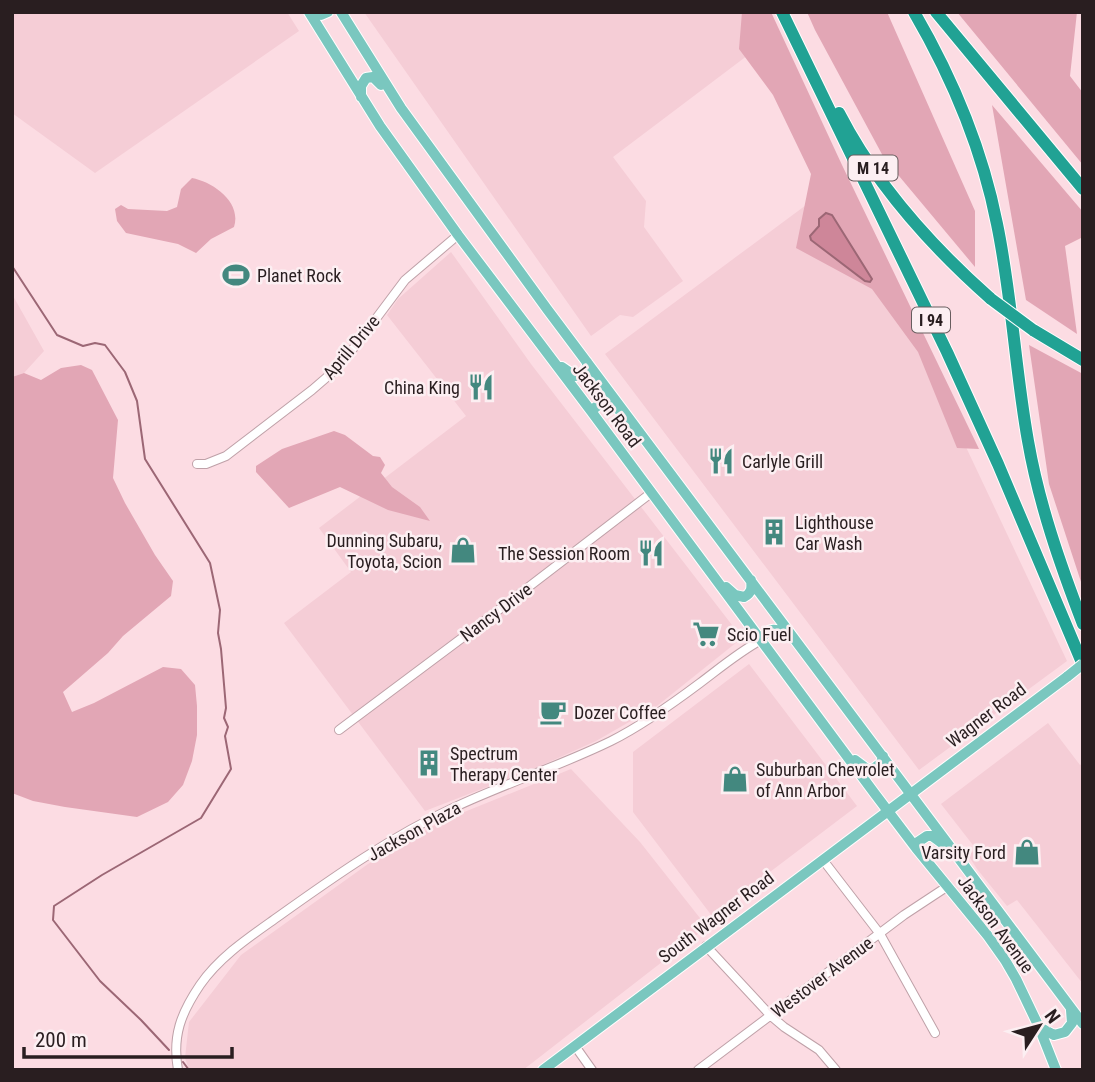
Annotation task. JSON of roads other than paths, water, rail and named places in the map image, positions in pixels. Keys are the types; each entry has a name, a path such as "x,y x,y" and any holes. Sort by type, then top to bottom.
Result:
{"highway":[{"name":"I 94","path":"782,12 947,352 998,464 1083,665"},
{"name":"M 14","path":"789,12 858,147 881,181 927,237 991,299 1033,330 1083,360"},
{"path":"914,12 935,48 965,113 990,191 1009,293 1035,477 1060,563 1083,624"},
{"path":"936,12 1083,189"}],"main road":[{"name":"Jackson Road","path":"309,12 361,97 458,235 888,811"},
{"path":"314,12 321,15 328,12"},
{"name":"Jackson Road","path":"341,12 401,108 587,362 911,794"},
{"path":"361,97 363,81 373,77 401,108"},
{"path":"550,356 575,376 585,372 587,362"},
{"path":"591,411 608,402 631,421"},
{"path":"711,574 740,597 750,593 751,580"},
{"path":"761,640 766,632 779,629 804,650"},
{"name":"Wagner Road","path":"911,794 1083,665"},
{"path":"835,741 867,769 877,767 883,756"},
{"name":"South Wagner Road","path":"543,1070 911,794"},
{"name":"Jackson Avenue","path":"911,794 1083,1024"},
{"name":"Jackson Avenue","path":"888,811 1005,960 1039,1027 1056,1070"},
{"path":"916,848 922,838 932,836 958,858"},
{"path":"1039,1027 1054,1035 1065,1032 1072,1024 1071,1008"}],"street":[{"name":"Aprill Drive","path":"197,464 206,464 226,456 334,371 405,280 458,235"},
{"name":"Nancy Drive","path":"339,730 651,493"},
{"name":"Jackson Plaza","path":"178,1070 177,1029 200,984 230,953 297,902 340,872 429,819 602,745 643,723 761,640"},
{"path":"823,860 880,934 934,1033"},
{"name":"Westover Avenue","path":"698,1070 904,915 948,886"},
{"path":"706,946 771,1016 819,1050 836,1070"},
{"path":"575,1046 592,1070"}],"waterway":[{"path":"12,266 57,335 83,346 95,343 105,345 125,372 137,401 145,459 210,563 220,610 218,633 226,708 224,718 228,727 225,736 231,769 201,818 54,906 53,920 100,981 169,1050"},
{"path":"183,1062 189,1070"}],"place":[{"name":"Planet Rock","path":"236,275"},
{"name":"China King","path":"481,387"},
{"name":"Carlyle Grill","path":"721,461"},
{"name":"Lighthouse Car Wash","path":"774,532"},
{"name":"Dunning Subaru, Toyota, Scion","path":"463,550"},
{"name":"The Session Room","path":"651,553"},
{"name":"Scio Fuel","path":"706,634"},
{"name":"Dozer Coffee","path":"553,712"},
{"name":"Spectrum Therapy Center","path":"429,763"},
{"name":"Suburban Chevrolet of Ann Arbor","path":"735,779"},
{"name":"Varsity Ford","path":"1027,852"}]}
